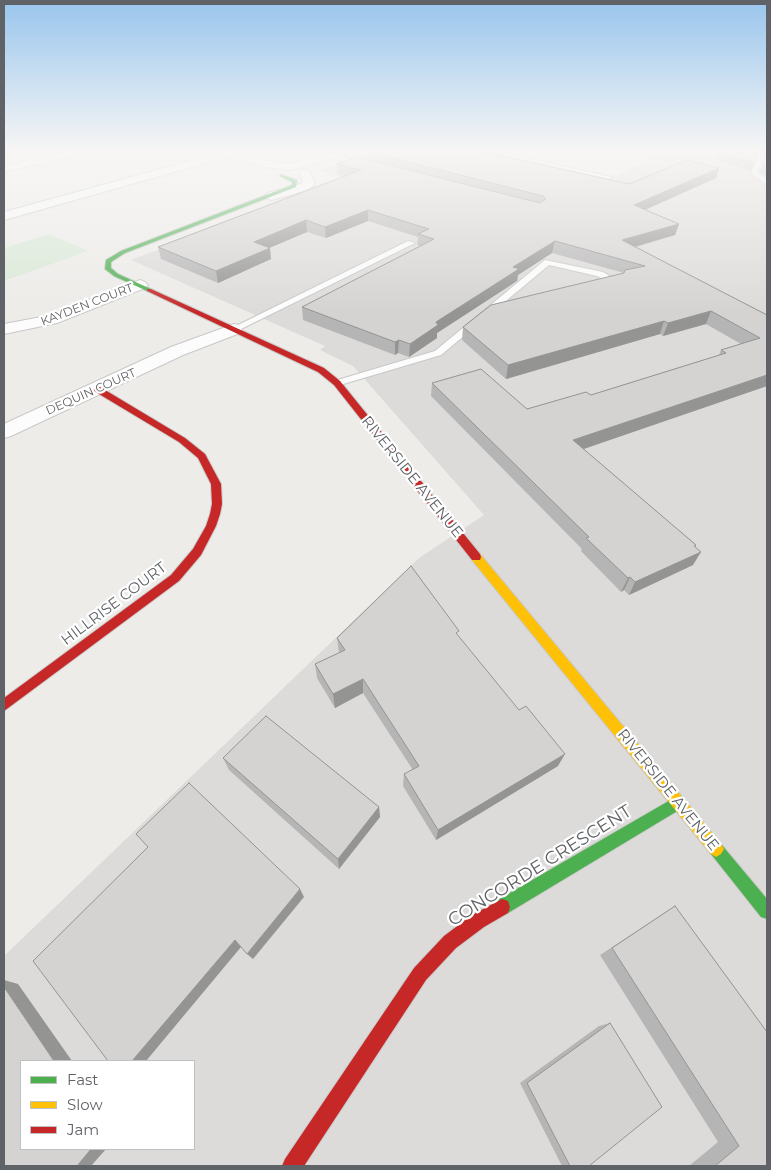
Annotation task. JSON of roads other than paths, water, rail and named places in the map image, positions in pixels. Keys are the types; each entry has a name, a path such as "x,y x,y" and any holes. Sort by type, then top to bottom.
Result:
{"street":[{"path":"4,216 48,204"},
{"name":"RIVERSIDE AVENUE","path":"252,204 123,252 108,261 108,269 116,275 140,284 321,370 337,383 493,578 767,911"},
{"name":"KAYDEN COURT","path":"4,329 51,320 140,284"},
{"name":"DEQUIN COURT","path":"4,432 228,326"},
{"name":"HILLRISE COURT","path":"4,705 175,578 197,552 211,526 215,514 216,484 202,456 182,440 97,389"},
{"name":"CONCORDE CRESCENT","path":"292,1166 420,974 450,942 478,921 678,802"}],"lane":[{"path":"228,326 411,243"},
{"path":"337,383 438,352 548,262 600,274 616,283 597,287"},
{"path":"492,308 511,304"}]}
